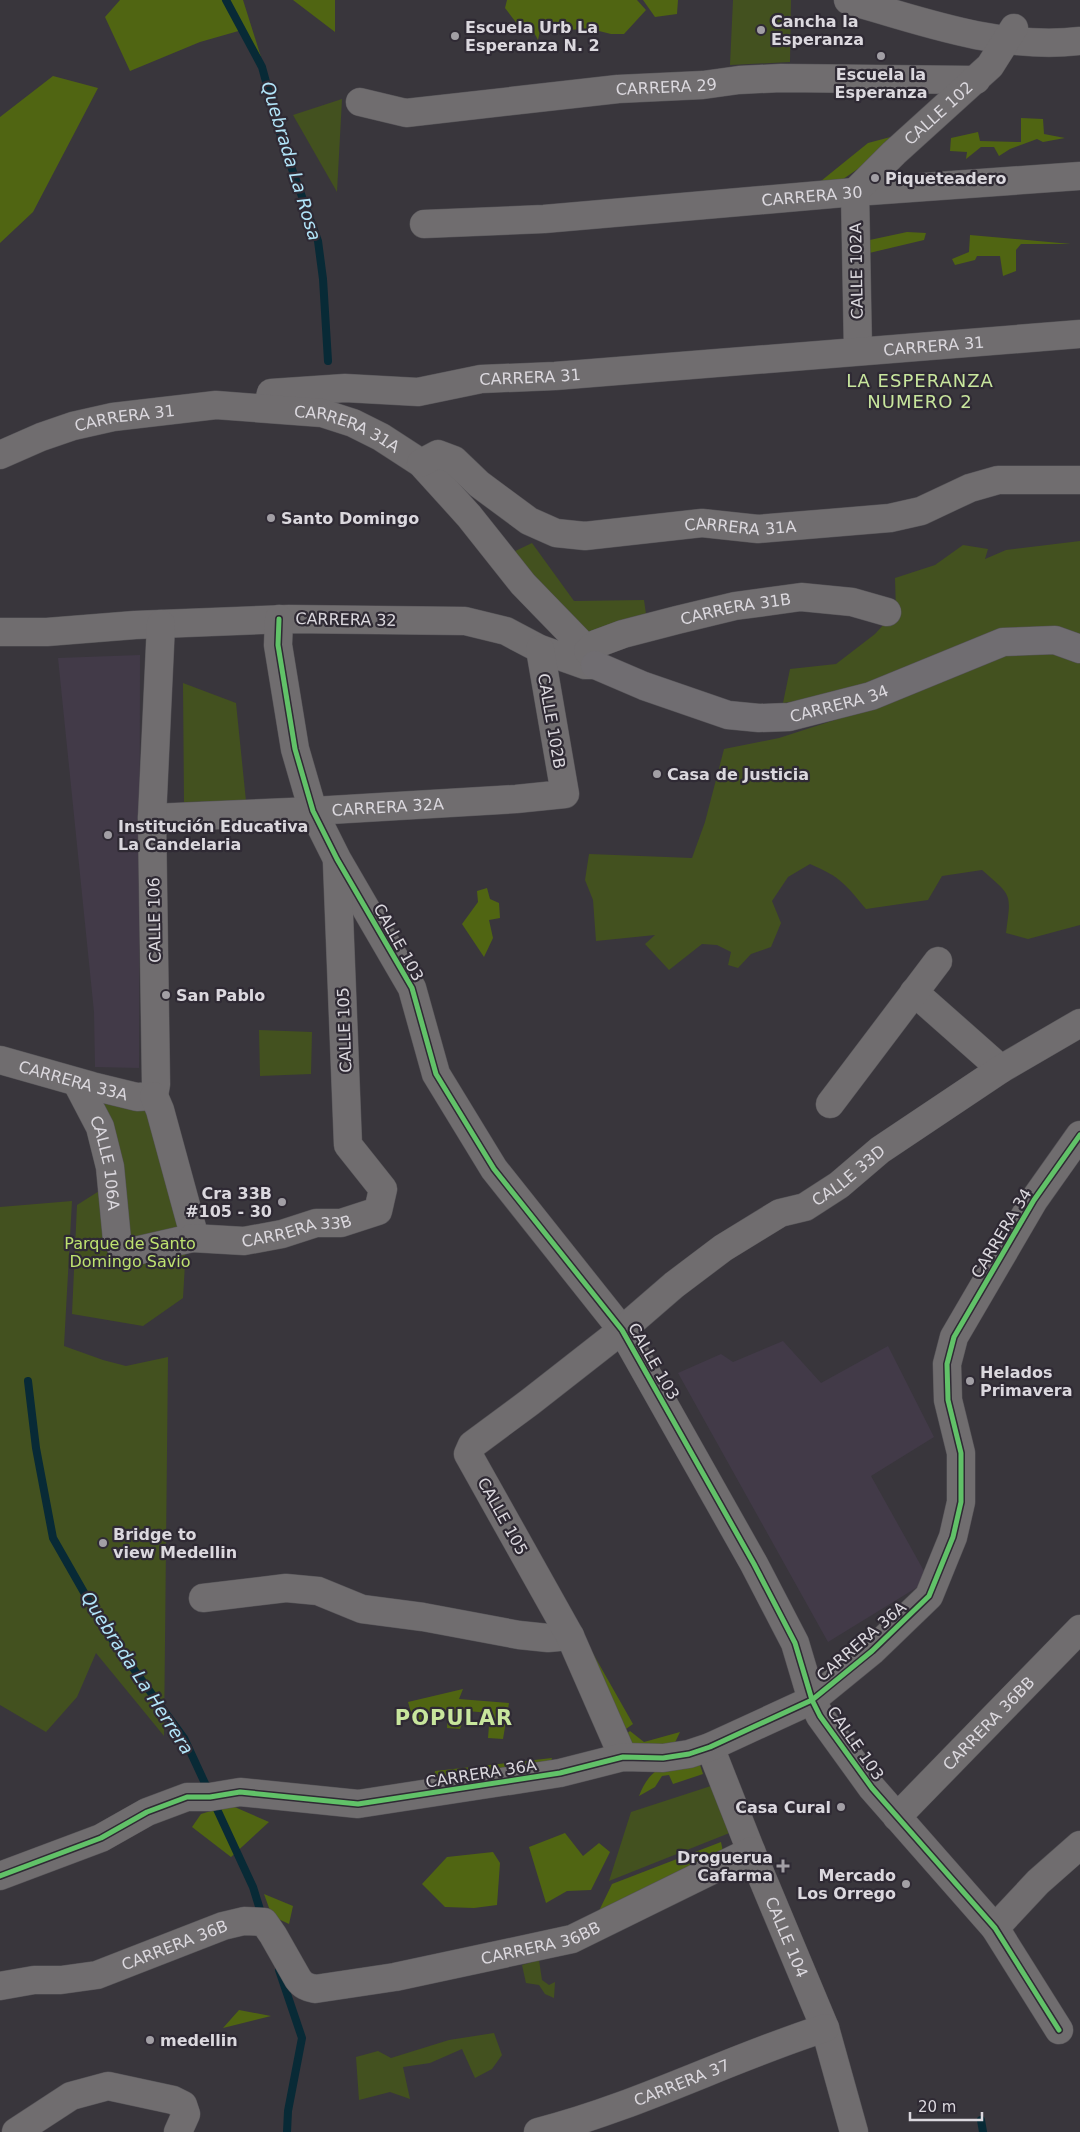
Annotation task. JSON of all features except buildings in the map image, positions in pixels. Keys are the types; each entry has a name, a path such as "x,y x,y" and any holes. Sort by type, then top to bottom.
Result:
{"main road":[{"name":"CARRERA 34","path":"591,658 644,686 728,715 759,718 789,717 871,696 1003,642 1055,640 1080,649"}],"street":[{"path":"848,0 958,33 1010,34 1080,41"},
{"name":"CALLE 102","path":"855,192 894,153 990,66 1010,34"},
{"name":"CARRERA 29","path":"360,102 406,113 618,89 703,85 739,80 781,78 804,80 976,80"},
{"name":"CARRERA 30","path":"424,224 544,219 855,192 1080,176"},
{"name":"CALLE 102A","path":"855,192 858,351"},
{"name":"CARRERA 31","path":"0,455 41,437 73,426 113,417 216,405 267,409 271,393 345,388 418,392 481,379 555,376 1080,334"},
{"name":"CARRERA 31A","path":"267,409 322,413 381,437 421,463 469,516 523,584 591,658"},
{"name":"CARRERA 31A","path":"421,463 438,454 454,460 480,484 529,521 556,532 585,536 702,523 758,529 890,518 921,511 970,488 998,480 1080,480"},
{"name":"CARRERA 31B","path":"591,658 596,644 623,634 735,606 801,597 852,602 887,612"},
{"name":"CARRERA 32","path":"0,632 47,632 128,625 278,619 465,621 506,631 540,649 585,665 591,658"},
{"name":"CALLE 103","path":"278,619 278,644 295,749 313,812 337,859 412,988 436,1074 494,1169 622,1330 754,1564 795,1643 812,1700 820,1716 872,1788 994,1928 1059,2030"},
{"name":"CALLE 106","path":"161,624 152,818 156,1084 150,1097 160,1110 193,1231 192,1238"},
{"name":"CALLE 102B","path":"540,649 565,794"},
{"name":"CARRERA 32A","path":"152,818 313,812 565,794"},
{"name":"CALLE 105","path":"337,859 348,1145 383,1189"},
{"path":"830,1104 938,961"},
{"path":"914,992 1001,1070"},
{"name":"CALLE 33D","path":"622,1330 674,1285 723,1248 780,1213 805,1207 812,1203 839,1185 880,1150 1001,1070 1080,1023"},
{"name":"CARRERA 33A","path":"0,1060 77,1082 150,1097"},
{"name":"CALLE 106A","path":"77,1082 100,1127 110,1167 117,1240 122,1248 131,1252 192,1238"},
{"name":"CARRERA 34","path":"930,1596 953,1537 962,1502 961,1453 948,1401 947,1364 954,1336 1034,1200 1080,1135"},
{"name":"CARRERA 33B","path":"192,1238 244,1241 282,1234 316,1223 341,1223 378,1211 383,1189"},
{"name":"CALLE 105","path":"622,1330 472,1445 468,1454 570,1636 624,1757"},
{"path":"202,1598 286,1588 318,1591 362,1609 423,1617 519,1635 548,1638 570,1636"},
{"name":"CARRERA 36A","path":"0,1876 101,1838 147,1812 187,1798 240,1792 358,1804 560,1773 624,1757 663,1758 689,1754 710,1747 812,1700 872,1651 930,1596"},
{"name":"CARRERA 36BB","path":"897,1817 1080,1629"},
{"name":"CALLE 104","path":"710,1747 751,1852 825,2028 854,2132"},
{"path":"994,1928 1038,1882 1053,1871 1080,1845"},
{"name":"CARRERA 36BB","path":"315,1989 395,1977 572,1939 751,1852"},
{"name":"CARRERA 36B","path":"0,1986 34,1980 61,1980 97,1975 223,1926 244,1921 264,1922 298,1979 303,1985 315,1989"},
{"name":"CARRERA 37","path":"538,2132 566,2129 786,2040 825,2028"},
{"path":"16,2132 71,2096 108,2086 173,2100 183,2105 182,2123"}],"shaded area":[{"name":"Institución Educativa La Candelaria","path":"140,655 139,1068 95,1067 94,1012 58,658"},
{"path":"783,1341 821,1383 888,1346 934,1437 871,1476 929,1580 828,1642 678,1373 721,1354 733,1362"}],"green space":[{"path":"120,0 243,0 261,57 242,30 200,42 130,71 105,17"},
{"path":"293,0 335,0 335,32"},
{"path":"507,0 637,0 646,10 624,34 611,34 591,29 561,30 541,26 538,40 531,27 518,25 505,8"},
{"path":"643,0 678,0 677,14 655,17"},
{"name":"Cancha la Esperanza","path":"733,0 791,0 790,62 730,65"},
{"path":"53,76 98,88 33,212 0,243 0,117"},
{"path":"342,99 337,192 293,115"},
{"path":"1021,118 1043,119 1044,134 1065,138 1043,142 1037,139 1010,149 999,156 994,147 981,147 966,159 967,152 950,151 951,138 978,132 980,141 1021,142"},
{"path":"913,131 833,186 821,181 868,143"},
{"path":"907,232 926,233 924,240 865,254 865,241"},
{"path":"970,235 1071,244 1021,244 1016,250 1016,271 1003,276 1000,256 977,256 975,260 955,265 952,259 969,252"},
{"path":"1080,541 1080,925 1028,939 1006,933 1009,910 1008,897 1005,891 982,870 942,876 928,900 866,909 842,882 810,864 788,877 772,901 781,923 771,947 751,954 738,968 728,965 731,952 717,945 702,944 669,970 645,944 655,935 596,941 593,900 585,880 589,854 692,858 705,822 724,749 779,738 841,718 836,696 783,703 790,669 836,664 875,634 896,611 895,578 935,565 963,545 988,549 985,559 1006,550"},
{"path":"532,543 574,601 644,600 647,621 590,643 509,554"},
{"path":"183,683 236,703 246,801 184,802"},
{"path":"487,888 490,899 499,903 500,918 489,920 493,938 484,957 462,924 478,902 477,891"},
{"path":"259,1030 312,1032 311,1074 260,1076"},
{"name":"Parque de Santo Domingo Savio","path":"98,1099 154,1110 187,1229 183,1298 143,1326 72,1314 77,1205 115,1181"},
{"path":"72,1201 64,1346 126,1366 168,1357 164,1736 96,1653 77,1697 46,1732 0,1705 0,1207"},
{"path":"591,1650 633,1724 616,1736"},
{"path":"463,1689 459,1699 509,1703 503,1739 488,1738 490,1713 467,1711 460,1729 447,1728 448,1713 433,1715 414,1723 408,1702"},
{"path":"630,1731 644,1742 680,1732 672,1749 638,1752 622,1737"},
{"path":"697,1756 703,1774 673,1784 669,1775 662,1776 655,1787 639,1796 649,1778 662,1767"},
{"path":"552,1758 548,1771 434,1780 435,1771"},
{"path":"717,1784 737,1830 609,1881 631,1812"},
{"path":"230,1805 269,1822 231,1857 192,1827 201,1814"},
{"path":"565,1833 583,1856 599,1843 610,1852 591,1890 567,1891 546,1903 529,1847"},
{"path":"721,1842 724,1857 597,1915 612,1884"},
{"path":"493,1852 500,1863 497,1905 474,1908 445,1907 422,1884 447,1857"},
{"path":"264,1894 293,1906 289,1924 272,1916"},
{"path":"539,1960 542,1980 549,1985 555,1982 554,1998 545,1994 539,1985 526,1983 522,1965"},
{"path":"239,2010 271,2016 223,2028"},
{"path":"494,2033 502,2055 492,2069 475,2078 462,2049 430,2063 403,2067 410,2099 390,2092 359,2100 356,2057 378,2051 391,2058 449,2040"}],"waterway":[{"name":"Quebrada La Rosa","path":"226,0 262,67 283,144 318,241 323,279 328,361"},
{"name":"Quebrada La Herrera","path":"28,1381 36,1448 53,1538 106,1631 184,1738 253,1887 262,1916"},
{"name":"Quebrada La Herrera","path":"279,1970 302,2038 288,2111 287,2132"},
{"name":"Quebrada La Rosa","path":"981,2120 983,2132"}],"cycle path":[{"path":"279,619 278,645 295,749 313,811 337,859 412,988 436,1074 494,1169 622,1330 754,1564 795,1643 812,1700 820,1716 872,1788 995,1928 1059,2030"},
{"path":"0,1876 101,1838 147,1812 187,1797 210,1797 240,1792 358,1804 560,1773 623,1757 663,1758 689,1754 710,1747 812,1700 872,1651 929,1596 953,1537 961,1502 961,1453 948,1400 947,1364 954,1337 1034,1200 1080,1135"}],"place":[{"name":"Cancha la Esperanza","path":"761,30"},
{"name":"Escuela Urb La Esperanza N. 2","path":"455,36"},
{"name":"Escuela la Esperanza","path":"881,56"},
{"name":"Piqueteadero","path":"875,178"},
{"name":"Santo Domingo","path":"271,518"},
{"name":"Casa de Justicia","path":"657,774"},
{"name":"Institución Educativa La Candelaria","path":"108,835"},
{"name":"San Pablo","path":"166,995"},
{"name":"Cra 33B #105 - 30","path":"282,1202"},
{"name":"Helados Primavera","path":"970,1381"},
{"name":"Bridge to view Medellin","path":"103,1543"},
{"name":"Casa Cural","path":"841,1807"},
{"name":"Droguerua Cafarma","path":"783,1866"},
{"name":"Mercado Los Orrego","path":"906,1884"},
{"name":"medellin","path":"150,2040"}],"district":[{"name":"LA ESPERANZA NUMERO 2","path":"920,391"},
{"name":"POPULAR","path":"454,1718"}]}
